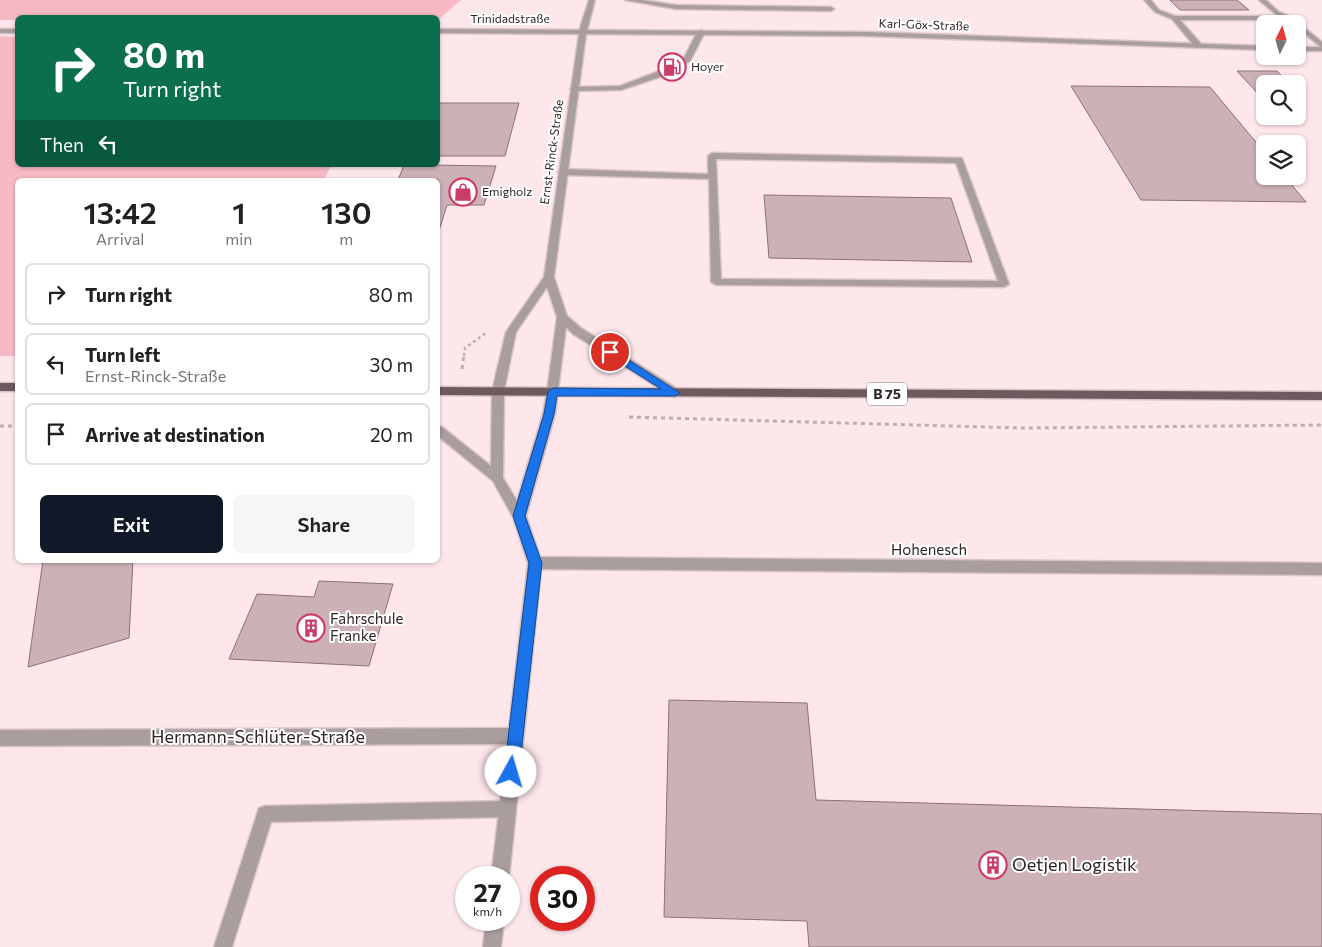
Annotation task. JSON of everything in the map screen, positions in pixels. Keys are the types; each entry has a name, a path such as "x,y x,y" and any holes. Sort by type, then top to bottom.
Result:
{"main road":[{"path":"0,387 15,387"},
{"name":"B 75","path":"440,391 1322,396"}],"street":[{"name":"Ernst-Rinck-Straße","path":"553,392 562,317 549,277 583,31 592,0"},
{"path":"628,0 676,7 831,10"},
{"path":"1147,0 1157,11 1174,18 1256,18"},
{"path":"1262,0 1282,15"},
{"path":"1174,18 1199,46"},
{"path":"0,31 15,31"},
{"name":"Trinidadstraße","path":"440,31 583,31"},
{"name":"Karl-Göx-Straße","path":"583,31 866,34 1256,48"},
{"path":"574,89 622,88 657,75 687,59 701,32"},
{"path":"1306,32 1322,47"},
{"path":"1306,48 1322,47"},
{"path":"712,156 959,160 1004,284 716,282 713,177 712,156"},
{"path":"562,172 713,177"},
{"name":"Ernst-Rinck-Straße","path":"498,391 511,332 549,277"},
{"path":"562,317 577,331 675,393"},
{"path":"497,478 498,391"},
{"path":"519,516 549,414 553,392"},
{"path":"440,432 497,478 519,516 535,563 501,866"},
{"name":"Hohenesch","path":"535,563 1322,569"},
{"name":"Hermann-Schlüter-Straße","path":"0,738 515,736"},
{"path":"223,947 265,814 507,809"},
{"path":"492,947 494,931"}],"path":[{"path":"624,417 1023,428 1322,425"},
{"path":"0,426 15,426"}],"shaded area":[{"path":"0,0 461,0 440,18 440,15 15,15 15,20 0,20"},
{"path":"0,36 15,37 15,167 330,167 325,178 15,178 15,356 0,356"}],"building":[{"path":"1170,0 1237,0 1249,10 1180,10"},
{"path":"1237,71 1277,71 1281,75 1256,75 1256,92"},
{"path":"1071,86 1210,87 1256,142 1256,185 1292,185 1306,202 1141,200"},
{"path":"440,103 519,103 505,156 440,156"},
{"name":"Emigholz","path":"496,166 484,205 447,205 440,228 440,178 399,178 403,167"},
{"path":"764,195 951,198 972,262 769,258"},
{"path":"43,563 133,563 129,638 28,667"},
{"name":"Fahrschule Franke","path":"319,581 393,584 369,666 229,659 257,594 314,597"},
{"name":"Oetjen Logistik","path":"669,700 807,703 816,800 1322,814 1322,947 809,947 807,921 664,917"}],"place":[{"name":"Hoyer","path":"672,67"},
{"name":"Emigholz","path":"463,192"},
{"name":"Fahrschule Franke","path":"311,628"},
{"name":"Oetjen Logistik","path":"993,865"}],"route":[{"path":"511,772 535,563 519,516 549,414 553,392 675,393 610,352"}]}
